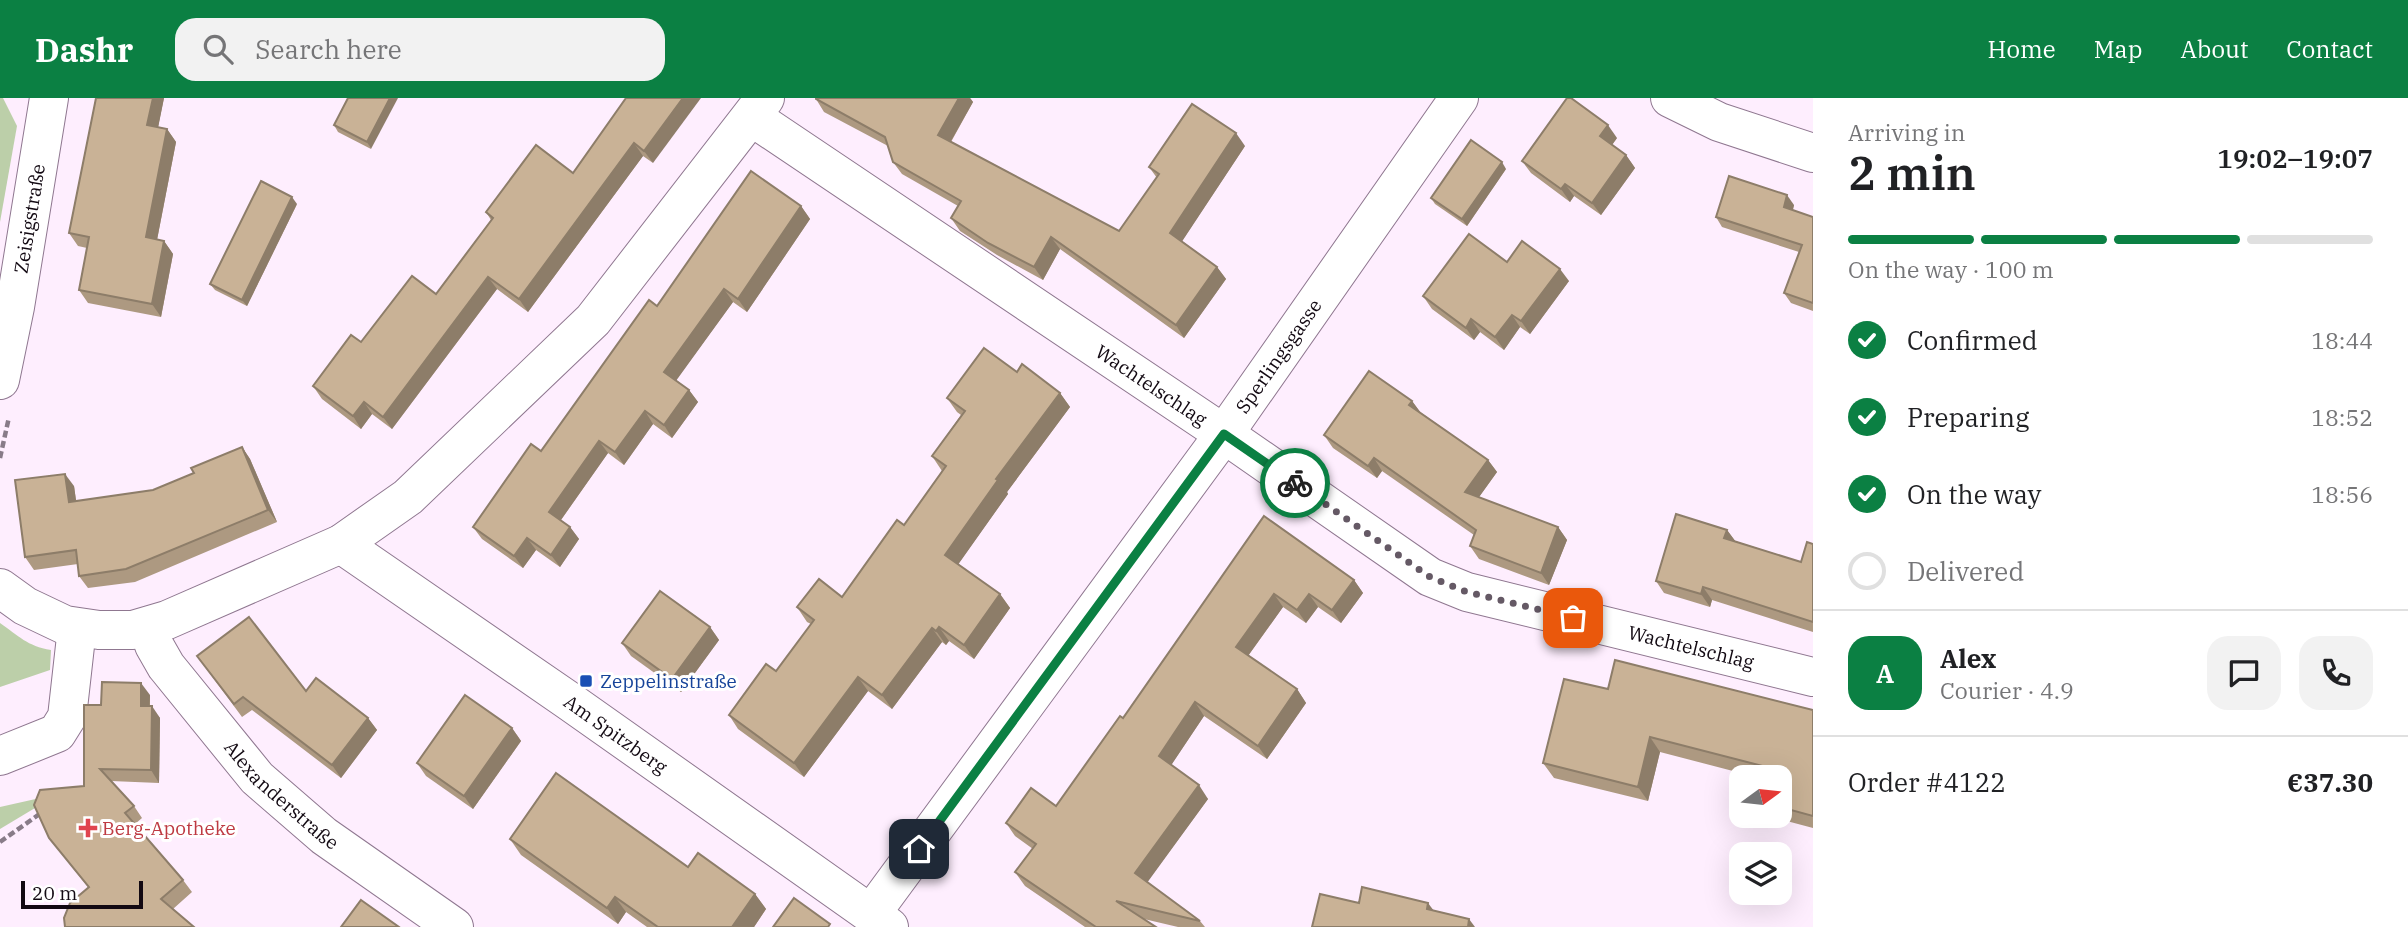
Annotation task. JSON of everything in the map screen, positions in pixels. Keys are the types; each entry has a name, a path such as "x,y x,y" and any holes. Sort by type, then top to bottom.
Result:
{"street":[{"name":"Zeisigstraße","path":"5,396 15,307 49,98"},
{"name":"Sperlingsgasse","path":"880,921 1459,98"},
{"path":"1670,98 1719,122 1813,153"},
{"name":"Wachtelschlag","path":"758,108 1430,577 1467,592 1813,677"},
{"path":"0,588 45,617 76,628 118,631 148,626 341,544 408,497 593,320 758,108"},
{"name":"Am Spitzberg","path":"341,544 880,921"},
{"name":"Alexanderstraße","path":"148,626 154,645 166,666 257,778 324,836 454,927"},
{"path":"0,756 57,733 67,717 76,628"}],"path":[{"path":"0,458 5,396"},
{"path":"0,842 39,816 43,809"}],"green space":[{"path":"0,98 3,98 17,126 0,222"},
{"path":"0,623 29,643 51,650 50,670 0,687"},
{"path":"40,798 40,805 0,829 0,807"}],"building":[{"path":"96,98 153,98 147,125 167,129 146,237 164,241 152,304 79,290 89,237 69,233"},
{"path":"348,98 390,98 367,142 334,125"},
{"path":"626,98 683,98 644,151 634,143 519,299 488,277 383,417 364,402 353,416 313,386 351,335 361,342 412,276 436,294 493,218 486,212 536,145 573,173"},
{"path":"816,98 959,98 938,135 1119,231 1159,174 1149,167 1192,104 1236,133 1170,233 1217,267 1176,325 1051,237 1034,267 988,243 951,218 961,201 893,162 885,137"},
{"path":"1567,98 1571,98 1608,125 1600,136 1626,155 1592,203 1565,184 1561,189 1522,161"},
{"path":"1471,140 1502,162 1462,219 1431,198"},
{"path":"751,171 801,206 738,299 724,289 664,372 689,390 664,425 645,411 615,452 599,441 549,512 570,527 551,555 527,538 514,556 473,527 531,444 541,451 649,300 657,306"},
{"path":"1729,176 1787,195 1784,207 1813,217 1813,303 1784,293 1802,245 1716,217"},
{"path":"261,181 292,197 242,300 210,284"},
{"path":"1469,234 1507,262 1522,241 1560,269 1521,321 1512,315 1495,337 1471,319 1466,328 1423,296"},
{"path":"984,348 1017,372 1022,364 1060,393 996,479 998,480 945,555 1000,594 964,645 939,627 936,631 932,628 882,695 858,677 794,763 729,715 766,664 776,671 814,620 797,607 819,579 842,597 897,520 904,525 946,466 932,456 965,411 947,398"},
{"path":"1369,371 1412,401 1409,405 1488,460 1465,492 1558,527 1541,573 1470,546 1476,530 1374,458 1368,466 1324,435"},
{"path":"242,447 268,510 126,569 79,576 76,550 25,557 15,480 65,474 69,502 153,490 194,473 191,468"},
{"path":"1676,514 1727,530 1724,538 1801,562 1807,542 1813,544 1813,622 1703,587 1701,594 1656,581"},
{"path":"1264,516 1354,580 1332,610 1309,594 1297,610 1274,594 1236,647 1297,689 1258,746 1195,702 1159,756 1199,785 1135,873 1200,921 1116,901 1156,927 1096,927 1015,872 1036,844 1006,823 1031,788 1056,806 1120,716 1123,718"},
{"path":"660,591 710,627 672,679 622,643"},
{"path":"249,617 306,691 316,678 368,718 332,765 243,697 234,704 197,656"},
{"path":"1615,660 1813,710 1813,816 1792,810 1792,765 1759,765 1650,737 1638,787 1543,763 1564,679 1608,689"},
{"path":"102,682 141,683 141,706 152,706 151,770 100,769 134,806 125,813 183,880 161,899 194,927 65,927 64,918 70,903 89,887 49,838 34,805 40,790 84,786 84,705 101,705"},
{"path":"465,695 512,728 464,796 417,763"},
{"path":"556,773 688,867 698,853 755,894 732,927 658,927 615,897 607,908 510,839"},
{"path":"1362,887 1428,903 1427,909 1469,919 1468,927 1312,927 1320,894 1359,903"},
{"path":"794,898 830,924 828,927 773,927"},
{"path":"361,900 399,927 341,927"}],"way so far":[{"path":"1295,483 1430,577 1467,592 1573,618"}],"place":[{"name":"Zeppelinstraße","path":"586,681"},
{"name":"Berg-Apotheke","path":"88,828"}],"route":[{"path":"919,849 1224,434 1295,483"}]}
